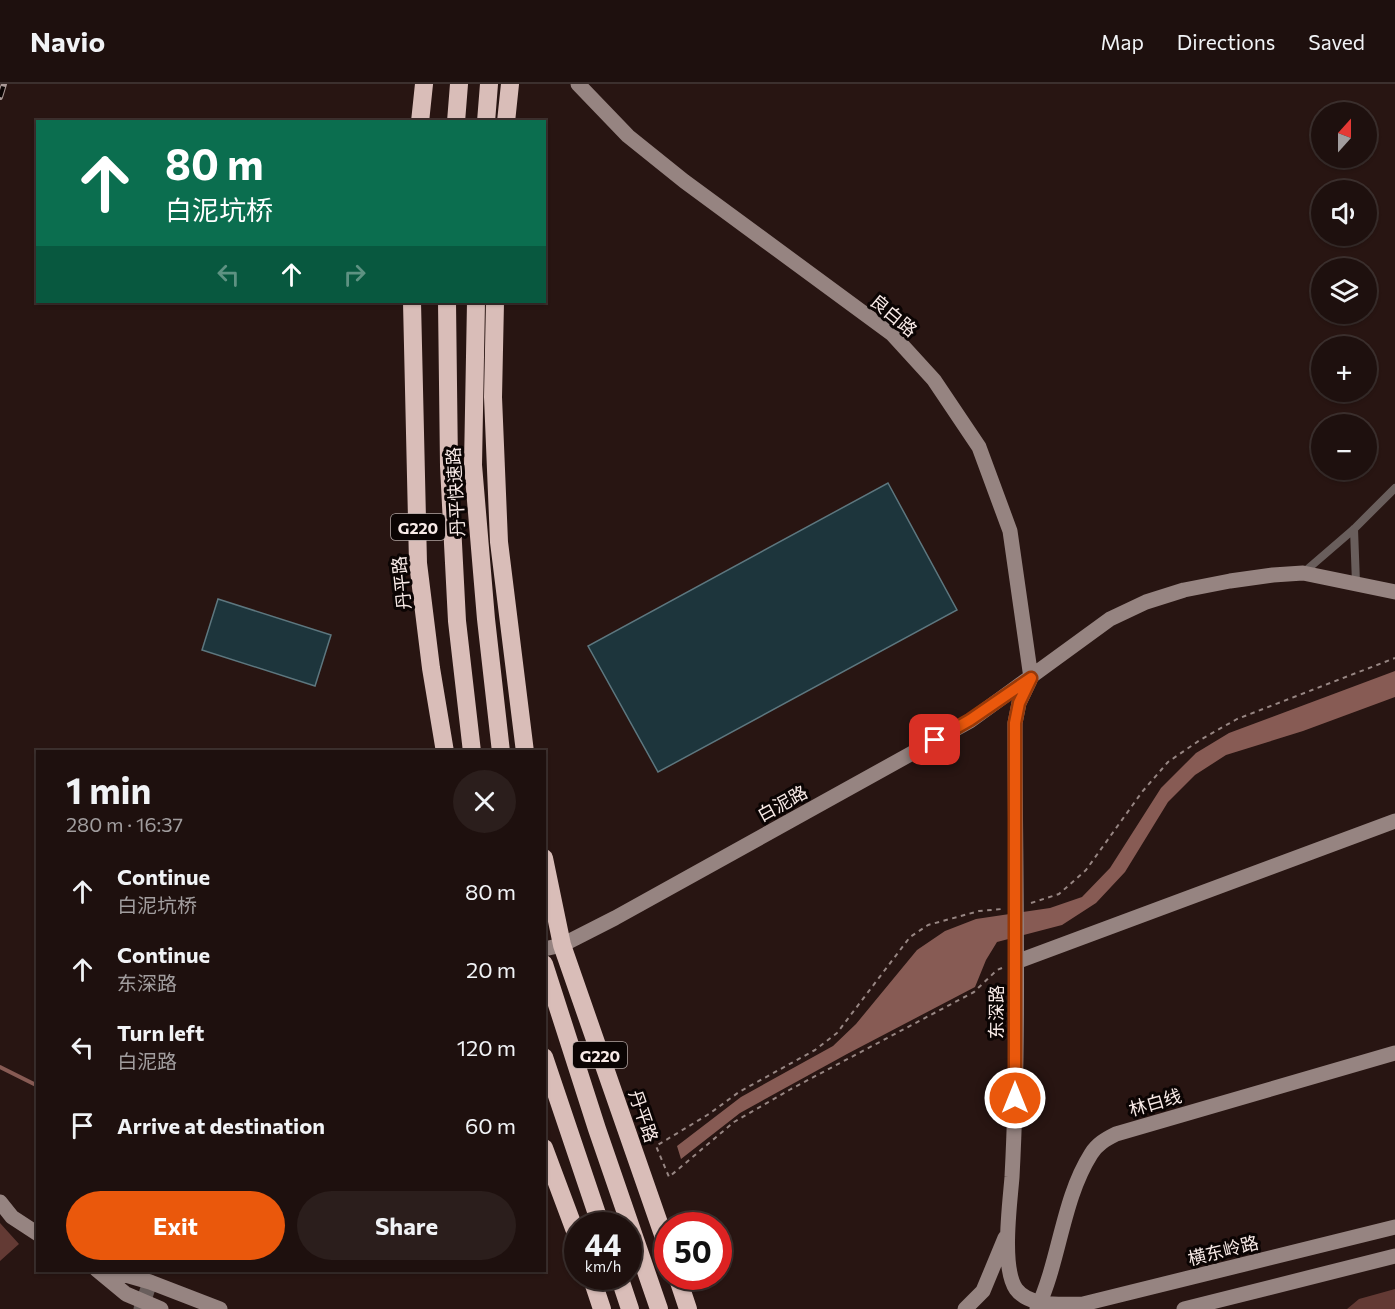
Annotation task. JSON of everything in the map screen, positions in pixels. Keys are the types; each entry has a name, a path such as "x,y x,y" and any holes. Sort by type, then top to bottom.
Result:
{"highway":[{"path":"420,120 424,84"},
{"path":"456,120 459,84"},
{"path":"486,120 489,84"},
{"path":"506,120 510,84"},
{"name":"丹平路","path":"412,303 418,562 444,750"},
{"path":"412,338 422,303"},
{"name":"丹平快速路","path":"447,303 449,466 457,621 472,750"},
{"name":"丹平快速路","path":"476,303 472,465 501,750"},
{"path":"493,303 495,325 493,397 498,542 525,750"},
{"name":"丹平路","path":"546,876 554,947 654,1212"},
{"path":"546,970 593,1118 659,1309"},
{"path":"546,1063 596,1212"},
{"path":"546,1153 568,1212"},
{"path":"596,1290 602,1309"},
{"path":"624,1290 630,1309"},
{"path":"682,1290 688,1309"}],"street":[{"name":"良白路","path":"578,84 628,136 684,181 892,334 934,381 979,447 1010,531 1031,678"},
{"name":"白泥路","path":"554,947 970,720 1110,619 1146,602 1184,590 1273,574 1303,573 1395,592"},
{"path":"1015,908 1015,723 1019,703 1031,678"},
{"path":"1016,962 1395,821"},
{"name":"东深路","path":"1015,908 1015,1120 1008,1253 1010,1277 1017,1290 1039,1305 1084,1304"},
{"name":"林白线","path":"1039,1305 1075,1188 1091,1153 1102,1141 1116,1134 1395,1053"},
{"path":"0,1202 12,1217 36,1233"},
{"name":"东深路","path":"965,1309 983,1291 1009,1226"},
{"name":"横东岭路","path":"1059,1309 1395,1227"},
{"path":"1184,1309 1395,1256"},
{"path":"99,1272 142,1305 161,1309"},
{"path":"115,1272 150,1282 220,1309"},
{"path":"142,1305 150,1282"}],"lane":[{"path":"1303,573 1354,529 1395,488"},
{"path":"1354,529 1356,583"}],"path":[{"path":"1016,962 997,970 974,992 791,1089 734,1122 669,1177 656,1146 709,1114 739,1092 815,1050 837,1033 910,937 928,925 952,917 979,911 1015,908 1059,894 1086,870 1142,792 1168,762 1237,719 1395,658"}],"shaded area":[{"path":"1395,671 1395,697 1303,731 1226,755 1195,775 1168,802 1125,872 1096,903 1062,925 997,942 986,960 975,987 740,1113 681,1159 677,1146 741,1097 833,1046 856,1024 917,950 945,931 976,919 1050,908 1082,897 1110,868 1161,788 1196,753 1229,733"},
{"path":"0,1223 19,1244 0,1261"},
{"path":"1395,1289 1395,1309 1347,1309 1359,1299"}],"building":[{"path":"888,483 957,610 658,772 588,646"},
{"path":"218,599 331,635 315,686 202,650"}],"waterway":[{"path":"0,1067 36,1085"}],"railway":[{"path":"0,97 4,84"}],"route":[{"path":"935,740 970,720 1031,678 1019,703 1015,723 1015,1098"}]}
